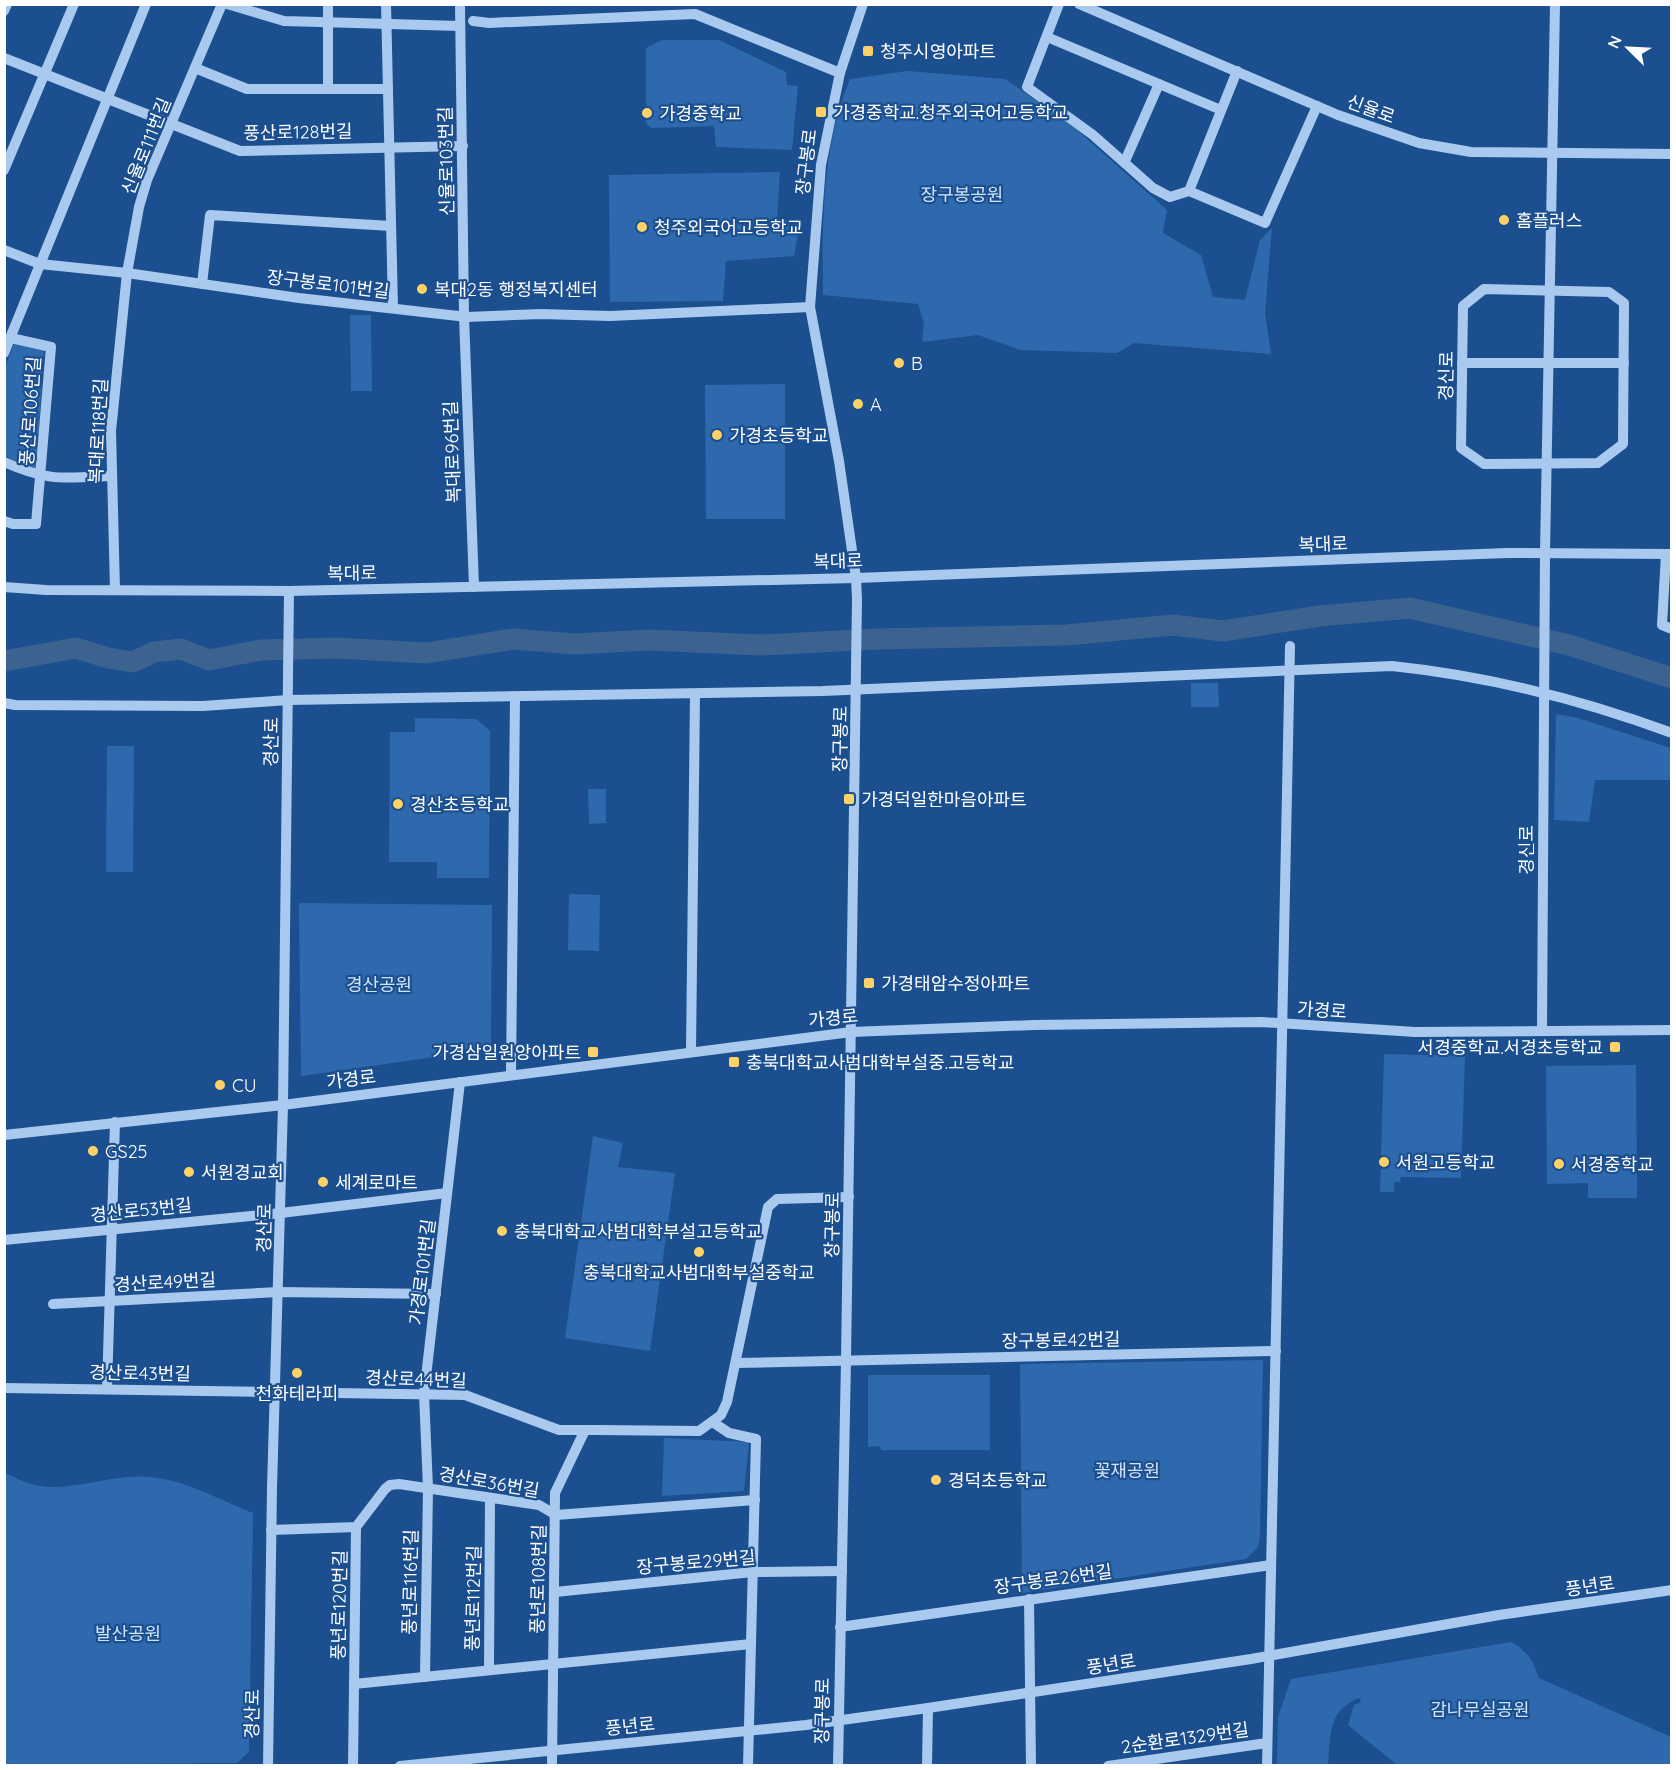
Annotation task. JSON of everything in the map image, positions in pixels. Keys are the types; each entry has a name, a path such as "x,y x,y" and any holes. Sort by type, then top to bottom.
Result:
{"street":[{"path":"4,11 7,4"},
{"path":"6,166 74,4"},
{"path":"106,99 146,4"},
{"name":"신율로111번길","path":"127,273 139,207 147,180 222,4"},
{"path":"227,4 284,21 460,26"},
{"path":"328,4 328,89"},
{"path":"386,4 393,308"},
{"name":"신율로103번길","path":"460,4 464,316"},
{"name":"장구봉로","path":"837,1766 849,1197 857,688 856,578 839,461 810,307 821,165 840,73 863,4"},
{"path":"1059,4 1027,87 1057,107 1125,161 1154,188 1170,197 1189,191 1265,223 1317,106"},
{"name":"신율로","path":"1079,4 1317,106 1384,133 1419,143 1472,152 1671,154"},
{"path":"1545,553 1555,4"},
{"path":"473,21 489,23 696,9 840,73"},
{"path":"1047,37 1221,110"},
{"name":"풍산로128번길","path":"4,58 240,151 463,146"},
{"path":"195,68 247,89 388,89"},
{"path":"1189,191 1237,71"},
{"path":"1125,161 1159,84"},
{"name":"풍산로106번길","path":"4,353 106,99"},
{"path":"202,284 210,215 391,226"},
{"name":"장구봉로101번길","path":"4,250 40,264 127,273 299,298 464,316 541,314 610,316 810,307"},
{"name":"복대로118번길","path":"115,590 111,431 127,273"},
{"name":"경신로","path":"1484,289 1550,291 1610,292 1624,303 1623,444 1598,463 1484,464 1461,448 1463,306 1484,289"},
{"name":"복대로96번길","path":"464,316 474,586"},
{"name":"풍산로106번길","path":"11,338 51,347 41,477"},
{"path":"1462,363 1624,363"},
{"name":"풍산로106번길","path":"4,462 41,477 111,476"},
{"path":"4,521 14,524 36,524 41,477"},
{"name":"경신로","path":"1542,1031 1545,553"},
{"name":"복대로","path":"4,587 289,591 856,578 1545,553 1669,554"},
{"path":"1669,554 1662,625 1671,629"},
{"name":"경산로","path":"268,1766 283,1105 289,591"},
{"path":"1267,1766 1290,646"},
{"path":"4,703 15,705 203,706 288,696 515,698 695,694 1290,672 1392,666 1437,671 1544,693 1671,733"},
{"path":"691,1052 695,694"},
{"path":"511,1074 515,698"},
{"name":"가경로","path":"4,1135 283,1105 851,1032 1034,1025 1282,1024 1415,1032 1671,1030"},
{"name":"가경로101번길","path":"428,1488 424,1394 460,1082"},
{"path":"107,1389 115,1122"},
{"name":"경산로53번길","path":"4,1240 281,1213 447,1193"},
{"path":"748,1766 756,1439 729,1433 714,1423 727,1402 768,1206 777,1199 849,1197"},
{"name":"경산로49번길","path":"53,1304 279,1292 436,1294"},
{"name":"장구봉로42번길","path":"736,1363 1276,1351"},
{"name":"경산로43번길","path":"4,1388 275,1391"},
{"name":"경산로44번길","path":"275,1391 465,1395 559,1430 699,1431 714,1423"},
{"name":"풍년로108번길","path":"552,1751 555,1493 585,1430"},
{"name":"경산로36번길","path":"356,1527 390,1485 428,1488 539,1505 556,1515 755,1500"},
{"name":"풍년로116번길","path":"425,1677 428,1488"},
{"name":"풍년로112번길","path":"425,1677 489,1670 490,1498"},
{"path":"272,1530 356,1527"},
{"name":"풍년로120번길","path":"353,1766 356,1527"},
{"name":"장구봉로26번길","path":"840,1627 1271,1564"},
{"name":"장구봉로29번길","path":"555,1592 753,1572 842,1572"},
{"name":"풍년로","path":"399,1766 749,1730 928,1708 1269,1656 1376,1635 1671,1590"},
{"path":"1029,1599 1032,1693 1031,1766"},
{"path":"489,1670 752,1644"},
{"name":"풍년로120번길","path":"354,1684 425,1677"},
{"path":"927,1766 928,1708"},
{"name":"2순환로1329번길","path":"1108,1766 1267,1743"},
{"path":"552,1751 552,1766"}],"green space":[{"path":"662,40 719,40 786,72 787,85 798,86 792,150 716,147 714,126 651,128 646,123 646,48"},
{"name":"장구봉공원","path":"908,71 1005,79 1067,121 1167,210 1163,233 1201,255 1213,297 1245,300 1260,240 1272,228 1265,313 1271,354 1134,343 1117,353 1020,350 978,335 922,342 924,324 918,304 823,295 824,213 829,158 834,131 850,79"},
{"path":"780,172 777,219 800,222 794,256 726,261 723,301 610,302 609,175"},
{"path":"350,315 371,315 372,391 351,391"},
{"path":"14,343 44,350 36,471 5,456 5,367"},
{"path":"785,384 785,519 706,519 705,385"},
{"path":"1191,683 1218,683 1219,707 1191,707"},
{"path":"1556,714 1578,718 1671,748 1671,780 1595,780 1589,822 1554,820"},
{"path":"415,718 476,719 490,731 489,878 437,878 437,862 389,862 390,732 415,732"},
{"path":"107,746 134,746 133,872 106,872"},
{"path":"588,789 606,789 606,823 589,824"},
{"path":"569,894 600,895 599,951 568,950"},
{"name":"경산공원","path":"299,903 492,905 491,1049 301,1076"},
{"path":"1384,1054 1465,1056 1461,1178 1401,1177 1400,1182 1394,1182 1394,1192 1380,1192"},
{"path":"1636,1065 1637,1198 1588,1198 1588,1183 1547,1184 1546,1066"},
{"path":"593,1136 623,1143 618,1167 675,1173 650,1351 565,1338"},
{"name":"꽃재공원","path":"1263,1360 1260,1537 1258,1547 1246,1559 1022,1593 1020,1364"},
{"path":"868,1375 990,1375 990,1450 881,1450 880,1446 868,1447"},
{"path":"664,1438 749,1442 744,1491 662,1496"},
{"name":"발산공원","path":"5,1473 31,1484 49,1487 120,1478 163,1479 190,1486 253,1513 249,1752 237,1763 5,1765"},
{"name":"감나무실공원","path":"1511,1642 1529,1657 1539,1678 1671,1737 1671,1765 1397,1765 1348,1725 1354,1705 1361,1702 1359,1698 1349,1703 1336,1717 1331,1734 1328,1765 1277,1765 1278,1717 1291,1679"}],"waterway":[{"path":"4,661 76,648 108,658 133,662 154,652 181,649 209,660 261,650 337,648 427,653 513,639 575,644 648,640 760,645 878,639 1066,635 1173,625 1223,631 1320,616 1410,608 1569,645 1672,678"}],"place":[{"name":"청주시영아파트","path":"868,51"},
{"name":"가경중학교.청주외국어고등학교","path":"821,112"},
{"name":"가경중학교","path":"647,113"},
{"name":"홈플러스","path":"1504,220"},
{"name":"청주외국어고등학교","path":"642,227"},
{"name":"복대2동 행정복지센터","path":"422,289"},
{"name":"B","path":"899,363"},
{"name":"A","path":"858,404"},
{"name":"가경초등학교","path":"717,435"},
{"name":"가경덕일한마음아파트","path":"849,799"},
{"name":"경산초등학교","path":"398,804"},
{"name":"가경태암수정아파트","path":"869,983"},
{"name":"서경중학교.서경초등학교","path":"1615,1047"},
{"name":"가경삼일원앙아파트","path":"593,1052"},
{"name":"충북대학교사범대학부설중.고등학교","path":"734,1062"},
{"name":"CU","path":"220,1085"},
{"name":"GS25","path":"93,1151"},
{"name":"서원고등학교","path":"1384,1162"},
{"name":"서경중학교","path":"1559,1164"},
{"name":"서원경교회","path":"189,1172"},
{"name":"세계로마트","path":"323,1182"},
{"name":"충북대학교사범대학부설고등학교","path":"502,1231"},
{"name":"충북대학교사범대학부설중학교","path":"699,1252"},
{"name":"천화테라피","path":"297,1373"},
{"name":"경덕초등학교","path":"936,1480"}]}
